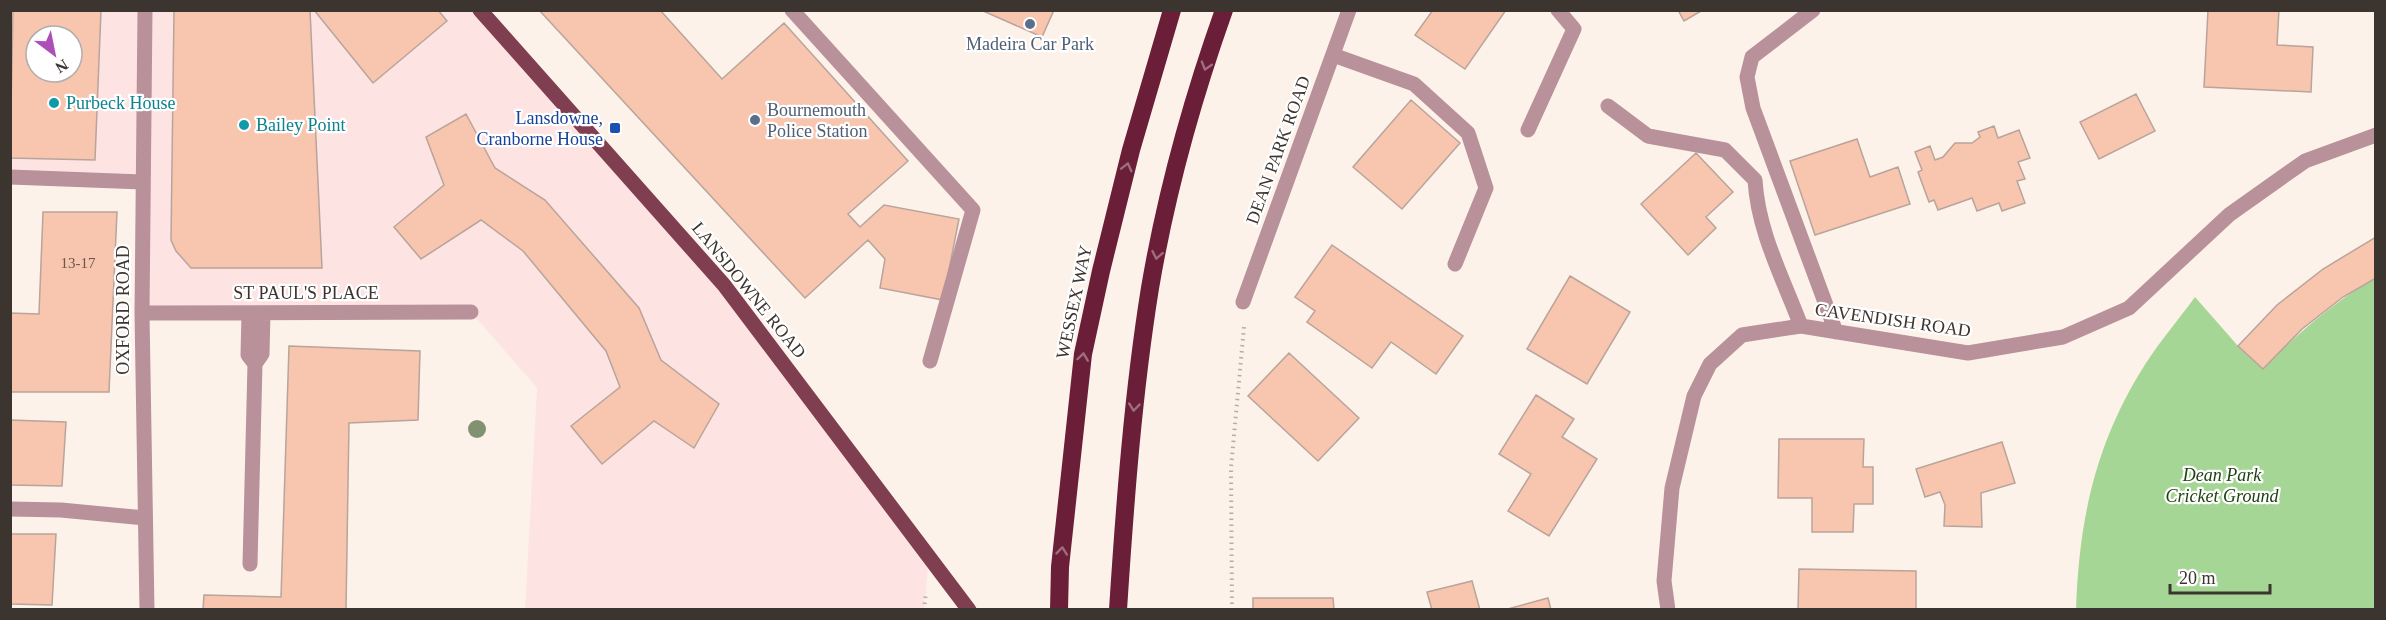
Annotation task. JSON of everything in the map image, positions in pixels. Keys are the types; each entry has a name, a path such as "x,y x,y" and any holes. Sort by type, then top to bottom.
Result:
{"highway":[{"name":"WESSEX WAY","path":"1059,609 1062,555 1083,354 1131,150 1172,10"},
{"path":"1118,609 1134,402 1150,287 1169,195 1224,10"}],"main road":[{"name":"LANSDOWNE ROAD","path":"480,10 724,285 964,603"}],"street":[{"name":"OXFORD ROAD","path":"145,10 142,313 147,609"},
{"path":"792,10 973,210 930,361"},
{"name":"DEAN PARK ROAD","path":"1244,302 1349,10"},
{"path":"1528,130 1574,29 1558,10"},
{"path":"1813,10 1752,57 1747,77 1753,108 1836,332"},
{"path":"1333,55 1414,84 1468,134 1486,188 1455,264"},
{"path":"1608,106 1648,136 1725,150 1755,180 1756,199 1765,236 1801,326"},
{"name":"CAVENDISH ROAD","path":"1668,609 1664,582 1672,488 1694,396 1710,364 1742,335 1801,326 1968,353 2063,337 2129,308 2230,214 2305,161 2376,135"},
{"path":"10,177 143,182"},
{"name":"ST PAUL'S PLACE","path":"142,313 471,312"},
{"path":"250,564 255,364 262,354 256,313"},
{"path":"10,509 61,510 145,518"}],"path":[{"path":"1232,609 1231,468 1244,326 1244,302"}],"shaded area":[{"path":"11,11 476,11 724,285 929,556 924,609 525,609 537,388 471,312 142,313 143,182 11,177"}],"green space":[{"name":"Dean Park Cricket Ground","path":"2375,278 2375,609 2076,610 2086,512 2093,481 2114,422 2146,363 2195,297 2238,346 2263,368 2316,319"}],"building":[{"name":"Purbeck House","path":"13,10 101,10 95,160 10,158"},
{"name":"Bailey Point","path":"174,10 310,10 322,268 191,268 176,251 171,240"},
{"name":"Bailey Point","path":"314,10 438,10 447,21 373,83"},
{"name":"Bournemouth Police Station","path":"539,10 660,10 722,79 784,23 908,161 848,214 860,227 884,205 959,219 943,300 880,288 885,259 868,240 805,298"},
{"name":"Madeira Car Park","path":"981,10 1054,10 1042,37"},
{"path":"1433,10 1506,10 1465,69 1415,35"},
{"path":"1678,10 1703,10 1684,21"},
{"path":"2208,10 2279,10 2277,45 2313,47 2311,92 2204,87"},
{"path":"2136,94 2155,131 2099,159 2080,122"},
{"path":"1411,100 1460,143 1402,209 1353,167"},
{"path":"466,114 495,168 545,200 639,308 661,360 719,404 694,448 654,421 602,464 571,426 620,387 606,351 523,251 481,220 421,259 394,227 444,185 426,137"},
{"path":"1994,126 1998,138 2019,130 2030,158 2018,162 2025,179 2017,181 2025,203 2002,211 1999,203 1977,211 1972,198 1938,210 1934,200 1929,202 1918,172 1922,170 1915,152 1930,146 1935,160 1943,157 1955,143 1972,143 1980,137 1978,132"},
{"path":"1857,139 1870,177 1898,167 1910,204 1815,235 1790,161"},
{"path":"1696,153 1733,192 1706,217 1716,228 1688,255 1641,204"},
{"path":"43,212 117,212 109,392 10,392 10,313 39,314"},
{"path":"2376,237 2376,278 2343,297 2302,329 2263,369 2238,346 2277,305 2323,269"},
{"path":"1332,245 1463,336 1436,374 1391,342 1372,368 1307,322 1315,311 1295,297"},
{"path":"1570,276 1630,312 1587,384 1527,349"},
{"path":"289,346 420,351 418,420 349,423 346,610 203,610 204,595 281,597"},
{"path":"1289,353 1359,418 1318,461 1248,396"},
{"path":"1536,395 1574,419 1562,437 1597,459 1549,536 1508,511 1531,474 1499,454"},
{"path":"10,420 66,422 62,486 10,485"},
{"path":"1779,439 1864,439 1863,467 1873,467 1873,504 1854,504 1853,532 1812,532 1812,498 1778,498"},
{"path":"2002,442 2015,483 1981,493 1982,527 1944,526 1945,505 1940,492 1925,497 1916,469"},
{"path":"10,534 56,534 52,605 10,604"},
{"path":"1799,569 1916,571 1916,610 1798,610"},
{"path":"1472,581 1480,610 1432,610 1427,592"},
{"path":"1253,598 1333,598 1334,610 1253,610"},
{"path":"1548,598 1551,610 1504,610"}],"place":[{"name":"Madeira Car Park","path":"1030,24"},
{"name":"Purbeck House","path":"54,103"},
{"name":"Bournemouth Police Station","path":"755,120"},
{"name":"Bailey Point","path":"244,125"},
{"name":"Lansdowne, Cranborne House","path":"615,128"}]}
